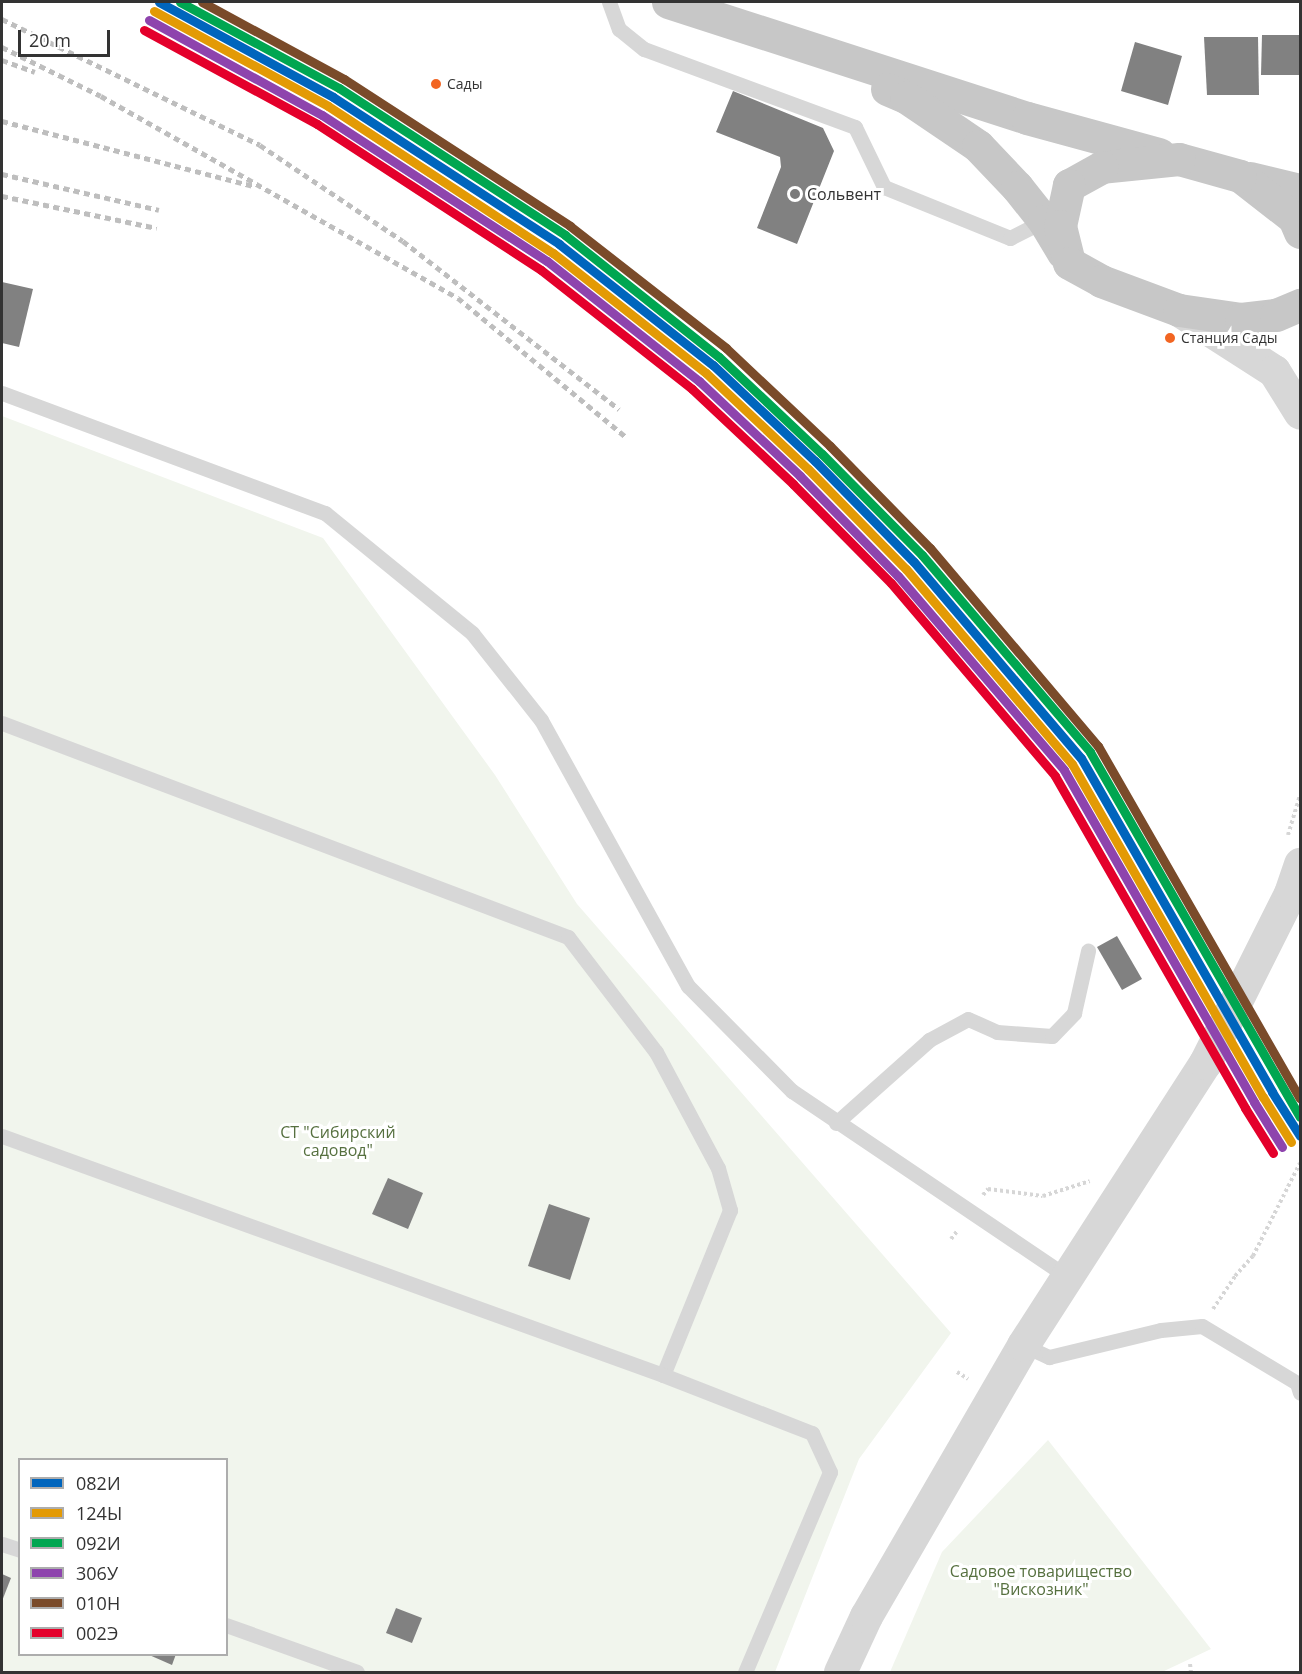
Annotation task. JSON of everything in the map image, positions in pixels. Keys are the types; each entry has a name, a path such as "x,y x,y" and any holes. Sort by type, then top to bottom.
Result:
{"highway":[{"path":"669,2 779,40 1026,118 1300,190"},
{"path":"779,40 906,97 978,146 1017,187 1044,221 1069,263 1101,281 1179,310 1241,319 1276,315 1300,305"},
{"path":"1069,263 1060,226 1069,185 1102,167 1179,159"},
{"path":"1240,176 1294,218 1300,232"}],"street":[{"path":"1179,310 1274,370 1300,413"},
{"path":"840,1672 866,1616 1023,1345 1205,1064 1290,893 1293,853"}],"lane":[{"path":"609,2 619,29 645,49 855,127 884,187 1010,238 1044,221"},
{"path":"2,393 325,513 472,633 541,720 688,986 792,1091 836,1123 1066,1276"},
{"path":"2,723 568,938 656,1052 718,1168 730,1210 663,1375"},
{"path":"836,1123 929,1040 968,1020 997,1032 1053,1036 1074,1013 1088,951"},
{"path":"2,1136 663,1375 812,1433 830,1472 745,1672"},
{"path":"1023,1345 1049,1357 1161,1330 1202,1326 1297,1383 1300,1393"},
{"path":"2,1544 18,1549"},
{"path":"228,1626 357,1672"}],"path":[{"path":"1293,853 1300,795"},
{"path":"1202,1326 1235,1276 1252,1256 1300,1163"},
{"path":"951,1239 988,1188 1043,1196 1095,1179"},
{"path":"1190,1664 1191,1672"}],"green space":[{"name":"СТ \"Сибирский садовод\"","path":"2,416 323,538 495,775 577,904 951,1333 859,1459 775,1672 2,1672"},
{"name":"Садовое товарищество \"Вискозник\"","path":"1048,1440 1211,1649 1162,1672 890,1672 942,1552"}],"building":[{"path":"1262,35 1300,35 1300,75 1261,75"},
{"path":"1204,37 1258,37 1259,95 1207,95"},
{"path":"1135,42 1182,56 1168,105 1121,91"},
{"path":"733,91 823,128 834,151 797,244 757,228 781,167 780,157 716,132"},
{"path":"2,282 33,289 19,347 2,343"},
{"path":"1117,936 1142,979 1122,990 1097,947"},
{"path":"388,1178 423,1193 408,1229 372,1214"},
{"path":"549,1204 590,1218 570,1280 528,1266"},
{"path":"2,1574 11,1578 2,1601"},
{"path":"396,1608 422,1618 412,1643 386,1633"},
{"path":"152,1656 175,1656 172,1665"}],"railway":[{"path":"2,19 260,145 403,241 619,409"},
{"path":"2,47 101,96 458,298 627,438"},
{"path":"2,60 35,72"},
{"path":"2,121 254,186"},
{"path":"2,174 159,210"},
{"path":"2,196 157,228"}],"transit line":[{"name":"082И","path":"159,2 333,97 559,244 713,365 815,461 914,562 1081,758 1272,1092 1300,1136"},
{"name":"092И","path":"180,2 339,88 565,235 719,357 822,454 922,555 1090,752 1300,1117"},
{"name":"010Н","path":"202,2 344,79 570,226 726,348 830,446 930,548 1098,746 1300,1098"},
{"name":"124Ы","path":"154,11 328,106 553,253 706,373 808,469 906,569 1072,764 1291,1142"},
{"name":"306У","path":"149,20 322,115 547,261 699,381 800,476 898,576 1064,770 1282,1147"},
{"name":"002Э","path":"144,30 317,124 541,270 692,389 793,484 891,583 1055,776 1273,1153"}],"place":[{"name":"Сады","path":"436,84"},
{"name":"Сольвент","path":"795,194"},
{"name":"Станция Сады","path":"1170,338"}]}
